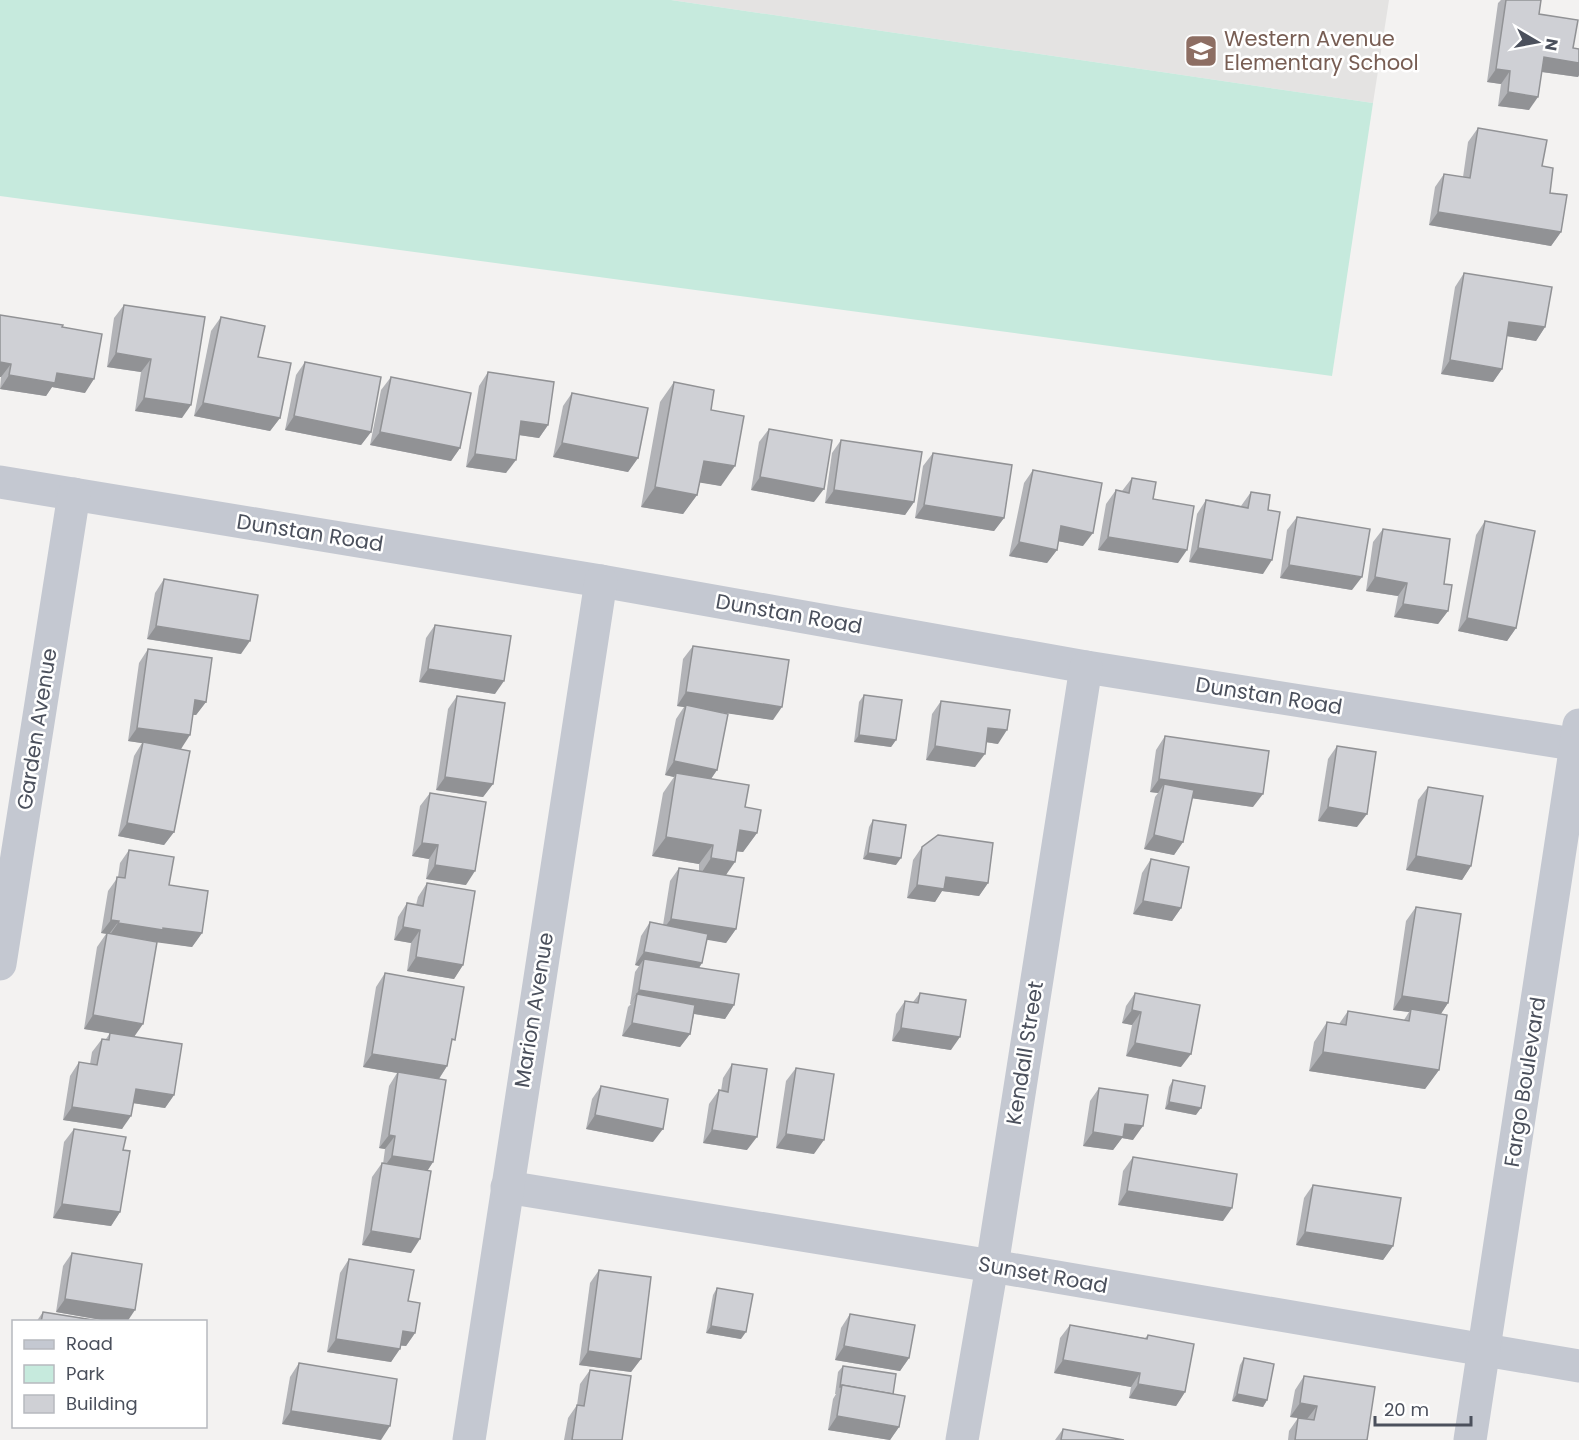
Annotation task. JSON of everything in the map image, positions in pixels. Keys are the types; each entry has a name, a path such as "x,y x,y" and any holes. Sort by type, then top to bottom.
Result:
{"street":[{"name":"Dunstan Road","path":"0,482 601,581 1086,667 1578,738"},
{"name":"Garden Avenue","path":"0,964 74,494"},
{"name":"Marion Avenue","path":"469,1440 601,581"},
{"name":"Kendall Street","path":"962,1440 992,1266 1086,667"},
{"name":"Fargo Boulevard","path":"1470,1440 1578,738"},
{"name":"Sunset Road","path":"507,1187 992,1266 1579,1366"}],"shaded area":[{"name":"Western Avenue Elementary School","path":"671,0 1389,0 1373,103"}],"green space":[{"path":"0,0 671,0 1373,103 1332,376 0,196"}],"building":[{"path":"1506,0 1541,0 1539,14 1578,20 1573,48 1579,49 1579,63 1544,57 1538,97 1508,92 1510,71 1496,69"},
{"path":"1478,128 1547,140 1542,166 1553,168 1550,193 1567,195 1561,232 1438,212 1444,174 1470,178"},
{"path":"1464,273 1552,287 1545,327 1509,322 1502,369 1450,360"},
{"path":"124,305 205,317 191,405 144,398 151,359 116,353"},
{"path":"0,315 102,334 94,379 57,373 55,383 9,375 11,364 0,362"},
{"path":"221,317 265,326 258,357 291,363 280,418 203,403"},
{"path":"305,362 381,377 371,432 294,416"},
{"path":"488,372 554,382 548,425 521,421 516,460 475,454"},
{"path":"391,377 471,393 460,448 380,432"},
{"path":"674,382 714,390 711,410 744,416 735,466 704,461 697,495 655,487"},
{"path":"572,393 648,408 638,458 562,443"},
{"path":"769,429 832,440 824,489 760,477"},
{"path":"841,440 922,452 914,502 834,490"},
{"path":"933,453 1012,465 1004,518 924,505"},
{"path":"1033,470 1102,483 1093,533 1061,526 1057,550 1019,542"},
{"path":"1132,478 1156,482 1153,499 1194,506 1187,550 1108,537 1116,490 1129,493"},
{"path":"1251,492 1270,495 1268,510 1280,512 1272,560 1198,548 1206,500 1248,508"},
{"path":"1297,517 1370,529 1362,577 1289,565"},
{"path":"1485,521 1535,531 1516,628 1467,618"},
{"path":"1383,529 1450,539 1444,584 1452,585 1448,611 1403,604 1407,583 1375,577"},
{"path":"164,579 258,595 250,641 156,626"},
{"path":"435,625 511,636 504,681 428,669"},
{"path":"693,646 789,660 782,707 686,692"},
{"path":"148,649 212,658 206,702 195,700 190,735 137,728"},
{"path":"864,695 902,700 896,740 859,735"},
{"path":"457,696 505,703 493,784 445,777"},
{"path":"941,701 1010,710 1007,730 988,728 985,754 935,746"},
{"path":"686,705 728,714 717,770 674,761"},
{"path":"1165,736 1269,751 1263,794 1159,779"},
{"path":"143,742 190,751 174,832 127,823"},
{"path":"1337,746 1376,752 1367,814 1328,807"},
{"path":"676,773 749,785 745,807 761,810 757,833 740,830 735,862 711,858 713,845 666,837"},
{"path":"1164,784 1194,790 1183,842 1154,835"},
{"path":"1428,787 1483,796 1471,866 1416,856"},
{"path":"430,793 486,802 475,871 435,865 438,845 422,843"},
{"path":"873,820 906,825 901,858 868,853"},
{"path":"938,835 993,843 988,883 946,877 944,889 917,885 922,847"},
{"path":"129,850 174,857 169,885 208,891 202,933 163,928 163,930 111,920 117,877 125,878"},
{"path":"1151,859 1189,867 1181,908 1143,901"},
{"path":"679,868 744,878 736,929 671,919"},
{"path":"427,883 475,891 463,965 416,957 420,930 403,927 407,903 423,906"},
{"path":"1416,907 1461,914 1448,1003 1402,996"},
{"path":"650,922 708,934 702,963 644,952"},
{"path":"107,933 157,942 143,1024 93,1015"},
{"path":"644,959 739,974 734,1005 639,990"},
{"path":"385,973 464,987 455,1040 452,1039 447,1066 372,1054"},
{"path":"920,993 966,1000 960,1037 901,1028 905,1001 918,1003"},
{"path":"1135,993 1200,1005 1191,1054 1135,1043 1141,1012 1132,1010"},
{"path":"637,994 695,1005 690,1034 632,1023"},
{"path":"1411,1009 1447,1015 1439,1070 1323,1052 1327,1022 1346,1025 1348,1011 1409,1021"},
{"path":"110,1033 182,1044 174,1095 136,1089 131,1116 72,1107 79,1062 97,1065 102,1039 109,1040"},
{"path":"732,1064 767,1069 757,1137 712,1130 719,1090 728,1092"},
{"path":"796,1068 834,1074 824,1140 786,1134"},
{"path":"398,1072 446,1080 433,1162 392,1156 395,1136 389,1135"},
{"path":"1173,1080 1205,1086 1201,1108 1169,1102"},
{"path":"601,1086 668,1099 663,1129 595,1115"},
{"path":"1099,1088 1148,1095 1143,1126 1125,1124 1123,1137 1093,1132"},
{"path":"74,1129 126,1137 123,1150 130,1151 120,1212 62,1204"},
{"path":"1133,1157 1237,1174 1232,1208 1127,1191"},
{"path":"382,1163 431,1171 420,1239 371,1231"},
{"path":"1313,1185 1401,1198 1393,1246 1305,1232"},
{"path":"72,1253 142,1264 135,1310 65,1299"},
{"path":"349,1259 414,1270 408,1301 420,1303 415,1333 403,1331 400,1349 336,1339"},
{"path":"599,1270 651,1277 641,1359 588,1351"},
{"path":"717,1288 753,1294 746,1332 711,1326"},
{"path":"43,1312 93,1320 41,1320"},
{"path":"850,1314 915,1325 909,1358 844,1346"},
{"path":"1070,1325 1147,1339 1148,1335 1194,1344 1185,1392 1138,1384 1140,1373 1063,1360"},
{"path":"1244,1358 1274,1364 1267,1400 1237,1394"},
{"path":"299,1363 397,1379 390,1426 291,1411"},
{"path":"843,1366 896,1374 893,1394 842,1385 840,1387"},
{"path":"590,1370 631,1376 622,1440 572,1440 577,1405 584,1406"},
{"path":"1304,1376 1375,1387 1367,1440 1295,1440 1298,1418 1314,1420 1317,1406 1300,1403"},
{"path":"842,1385 905,1396 899,1427 837,1416"},
{"path":"1063,1429 1124,1440 1061,1440"}],"place":[{"name":"Western Avenue Elementary School","path":"1201,51"}]}
